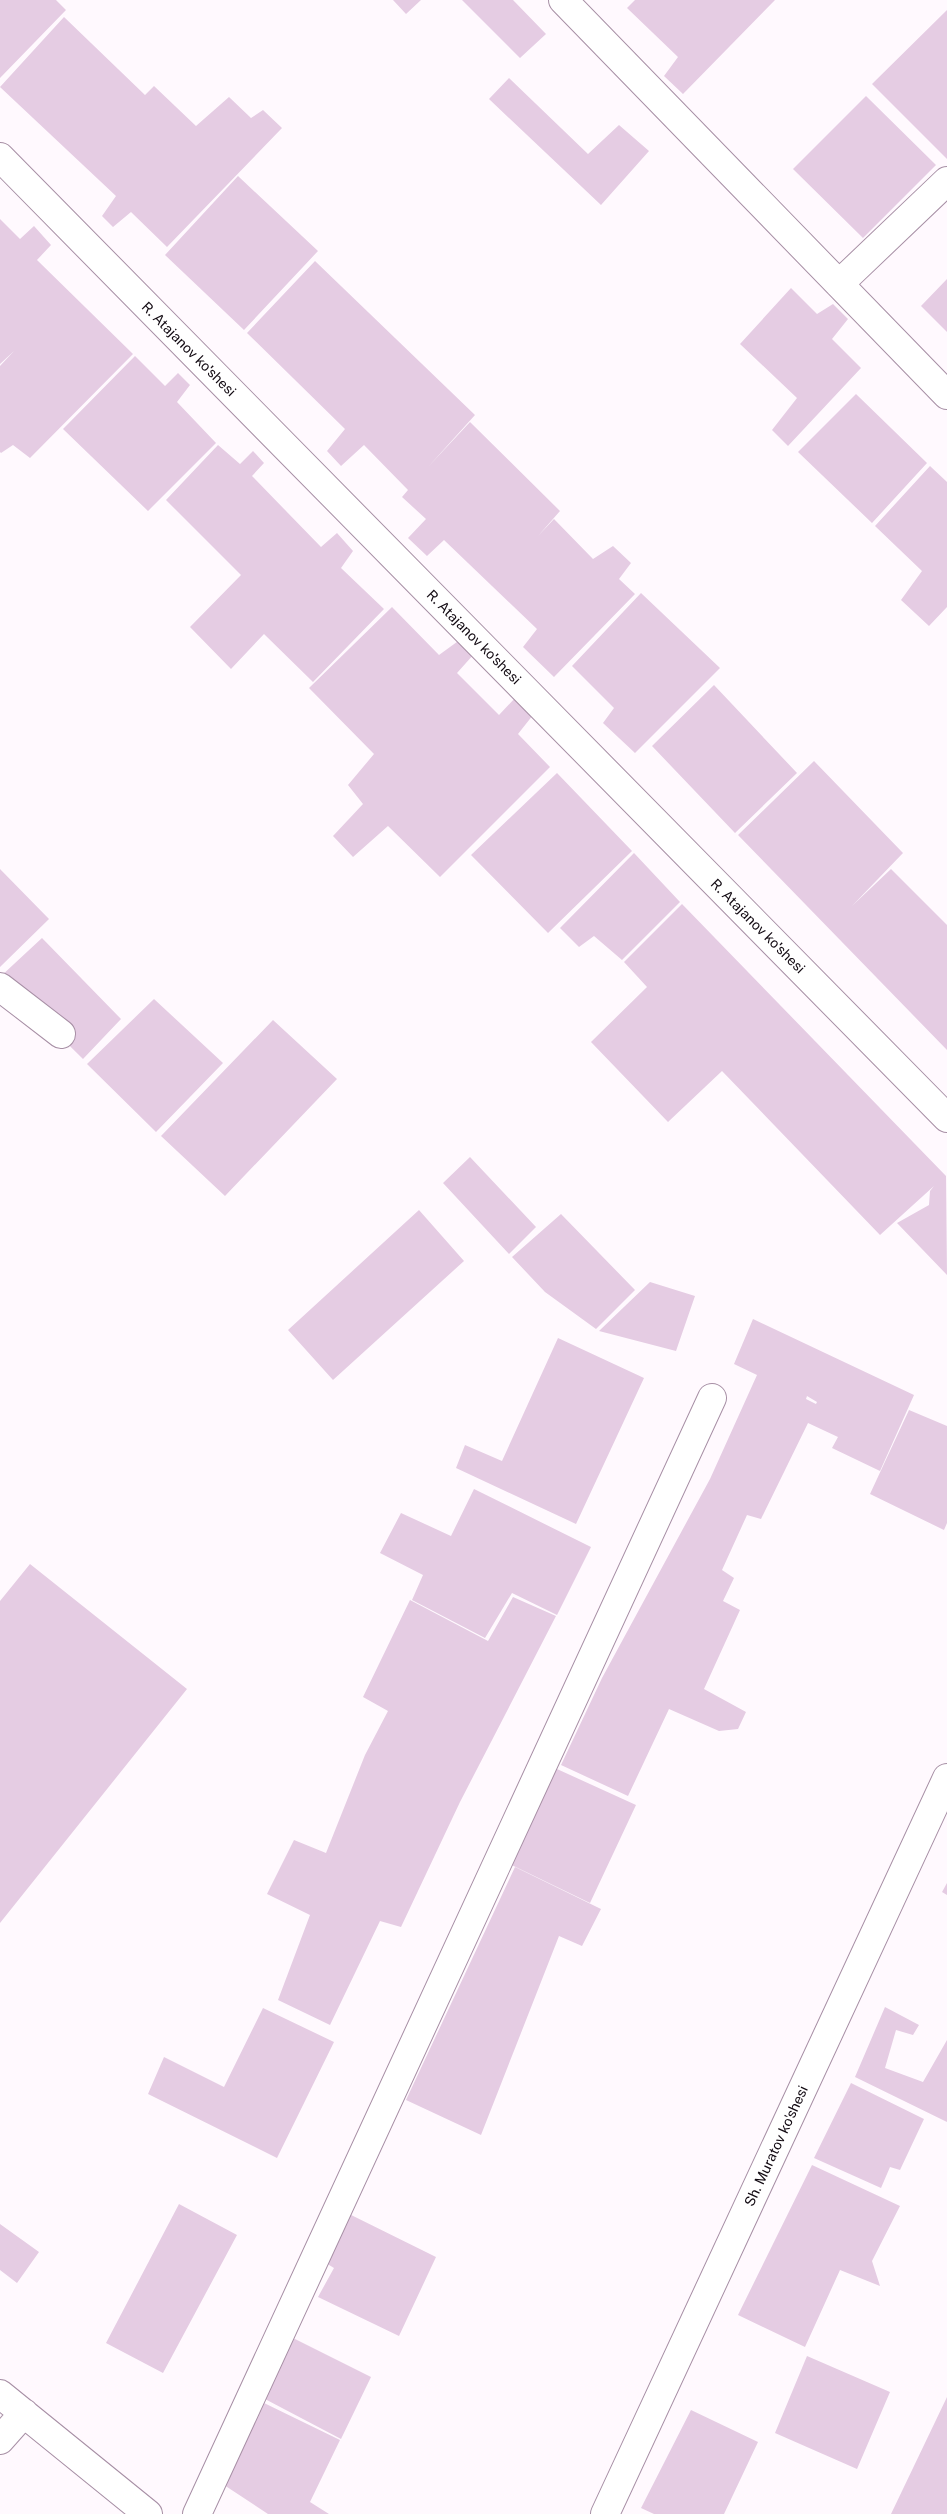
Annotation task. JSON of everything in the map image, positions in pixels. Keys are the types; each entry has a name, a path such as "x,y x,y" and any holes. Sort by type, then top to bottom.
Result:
{"street":[{"path":"563,0 947,395"},
{"name":"R. Atajanov ko'shesi","path":"0,157 947,1118"},
{"path":"840,284 947,181"},
{"path":"0,987 61,1034"},
{"path":"197,2514 712,1398"},
{"name":"Sh. Muratov ko'shesi","path":"605,2514 947,1778"},
{"path":"0,2394 148,2514"},
{"path":"0,2440 24,2414"}],"building":[{"path":"0,0 56,0 66,10 0,78"},
{"path":"393,0 421,0 406,14"},
{"path":"462,0 513,0 546,34 520,58"},
{"path":"635,0 775,0 683,94 664,76 678,57 627,8"},
{"path":"947,10 947,159 872,84"},
{"path":"64,17 145,95 154,86 196,126 229,97 251,118 263,110 282,128 167,247 131,212 113,227 102,216 116,196 0,87"},
{"path":"509,78 588,154 619,125 649,151 601,205 489,99"},
{"path":"866,96 936,165 863,238 793,169"},
{"path":"238,176 318,251 244,330 165,255"},
{"path":"0,219 20,239 34,226 51,245 37,260 133,354 30,458 13,445 0,452 0,366 14,351 0,364"},
{"path":"315,261 475,415 428,467 470,422 560,511 538,536 554,519 593,559 613,546 631,563 619,579 635,594 554,677 523,647 537,629 444,540 427,556 408,538 426,519 402,497 408,490 364,445 341,466 327,451 345,429 247,333"},
{"path":"947,279 947,332 921,306"},
{"path":"791,288 817,314 833,304 848,319 832,339 861,368 788,446 772,430 797,398 740,344"},
{"path":"135,356 165,386 178,373 190,385 177,402 216,443 148,511 63,429"},
{"path":"856,394 927,463 872,523 798,452"},
{"path":"218,445 240,464 253,451 264,463 252,476 321,547 337,533 353,551 341,568 384,609 313,682 264,634 231,669 190,627 241,575 166,500"},
{"path":"930,466 947,482 947,607 929,626 901,600 922,571 875,526"},
{"path":"641,593 720,668 635,753 603,723 614,708 572,666"},
{"path":"392,607 439,655 461,639 474,654 457,673 499,715 516,697 533,715 518,734 550,767 440,877 388,826 353,857 333,836 363,804 348,785 374,754 309,688"},
{"path":"714,685 797,773 735,833 652,746"},
{"path":"814,761 903,853 852,906 891,869 947,925 947,1050 738,835"},
{"path":"557,773 632,851 548,933 471,855"},
{"path":"634,853 680,902 622,960 594,936 579,947 560,928"},
{"path":"0,869 49,919 0,967"},
{"path":"682,904 946,1176 947,1275 897,1223 929,1205 930,1191 934,1186 880,1235 722,1071 668,1122 591,1042 647,987 624,962"},
{"path":"42,938 121,1019 83,1059 0,977"},
{"path":"154,999 223,1063 156,1132 87,1064"},
{"path":"273,1020 337,1079 225,1196 161,1136"},
{"path":"470,1157 536,1227 509,1254 443,1183"},
{"path":"419,1210 464,1261 333,1380 288,1330"},
{"path":"561,1214 635,1290 596,1329 545,1292 512,1257"},
{"path":"650,1282 695,1296 676,1351 599,1331"},
{"path":"753,1319 914,1395 880,1471 832,1448 838,1437 808,1423 761,1519 747,1515 722,1570 734,1578 723,1601 740,1610 704,1689 746,1712 738,1729 719,1731 669,1709 628,1796 561,1765 602,1678 710,1479 757,1375 734,1364","holes":["807,1396 817,1402 816,1404 806,1399"]},
{"path":"558,1338 644,1378 576,1524 456,1468 465,1445 502,1461"},
{"path":"909,1410 947,1426 947,1523 944,1530 870,1494"},
{"path":"474,1489 591,1547 557,1615 512,1593 485,1638 412,1600 423,1575 380,1553 401,1513 451,1536"},
{"path":"30,1564 187,1689 0,1923 0,1601"},
{"path":"513,1597 556,1616 460,1802 401,1927 380,1921 330,2025 278,2000 310,1915 267,1894 294,1840 326,1853 365,1755 388,1711 363,1697 410,1600 488,1641"},
{"path":"546,1764 636,1805 590,1903 499,1859"},
{"path":"515,1867 601,1909 582,1946 559,1936 481,2135 406,2100"},
{"path":"947,1883 947,1895 942,1892"},
{"path":"885,2007 919,2025 913,2035 896,2030 885,2068 923,2082 947,2040 947,2122 855,2077"},
{"path":"263,2008 334,2042 277,2158 148,2094 164,2057 224,2087"},
{"path":"851,2083 924,2119 900,2170 890,2167 881,2188 814,2158"},
{"path":"812,2165 900,2206 872,2261 880,2286 840,2270 805,2347 738,2315"},
{"path":"179,2204 237,2235 163,2373 106,2343"},
{"path":"339,2209 436,2257 399,2336 318,2297 334,2268 316,2257"},
{"path":"0,2224 39,2252 17,2283 0,2270"},
{"path":"273,2328 371,2377 341,2439 244,2388"},
{"path":"807,2356 890,2392 857,2469 775,2433"},
{"path":"947,2397 947,2514 891,2514"},
{"path":"262,2402 340,2440 310,2502 329,2514 268,2514 221,2483"},
{"path":"691,2410 758,2442 724,2514 654,2514 641,2508"}]}
